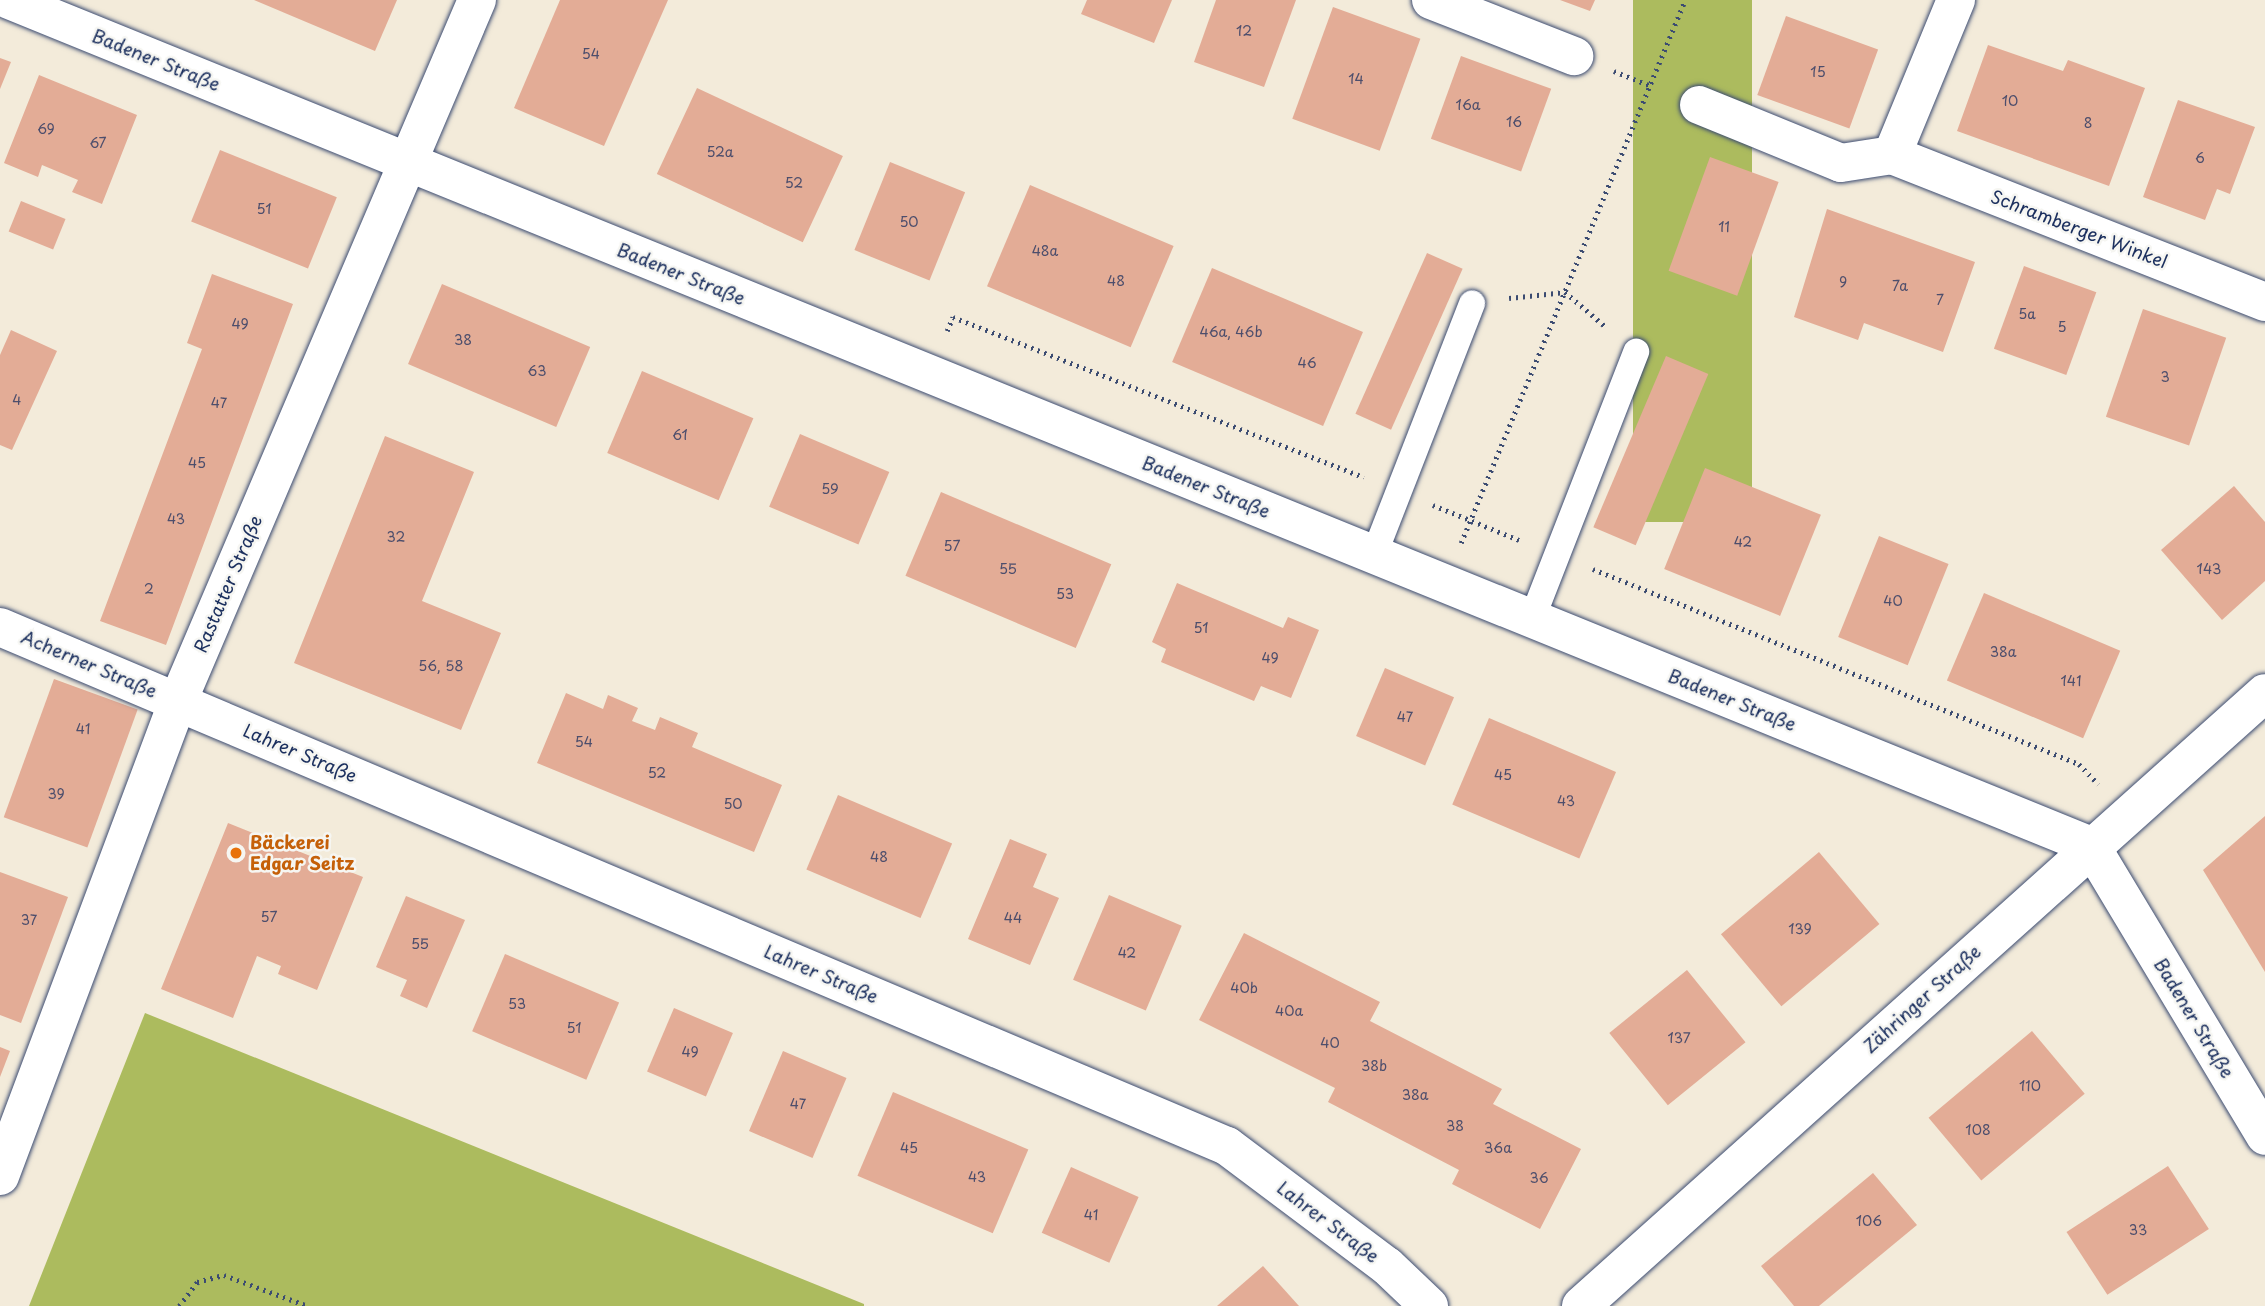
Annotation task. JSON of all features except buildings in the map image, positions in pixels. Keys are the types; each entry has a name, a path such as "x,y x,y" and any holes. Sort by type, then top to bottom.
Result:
{"street":[{"name":"Badener Straße","path":"9,0 2091,846 2265,1136"},
{"name":"Rastatter Straße","path":"0,1176 178,701 477,0"},
{"path":"1431,0 1574,55"},
{"path":"1699,105 1841,163 1892,155 1956,0"},
{"name":"Schramberger Winkel","path":"1892,155 2265,302"},
{"name":"Acherner Straße","path":"0,627 178,701"},
{"name":"Zähringer Straße","path":"1581,1306 2091,846 2265,693"},
{"name":"Lahrer Straße","path":"178,701 1227,1146 1387,1266 1429,1306"}],"lane":[{"path":"1374,555 1472,303"},
{"path":"1532,619 1636,352"}],"path":[{"path":"1444,583 1685,0"},
{"path":"1472,303 1565,292 1636,352"},
{"path":"179,1306 197,1282 224,1275 308,1306"}],"green space":[{"path":"1633,0 1752,0 1752,522 1633,522"},
{"path":"145,1013 864,1304 864,1306 29,1306"}],"place":[{"name":"Bäckerei Edgar Seitz","path":"236,853"}]}
